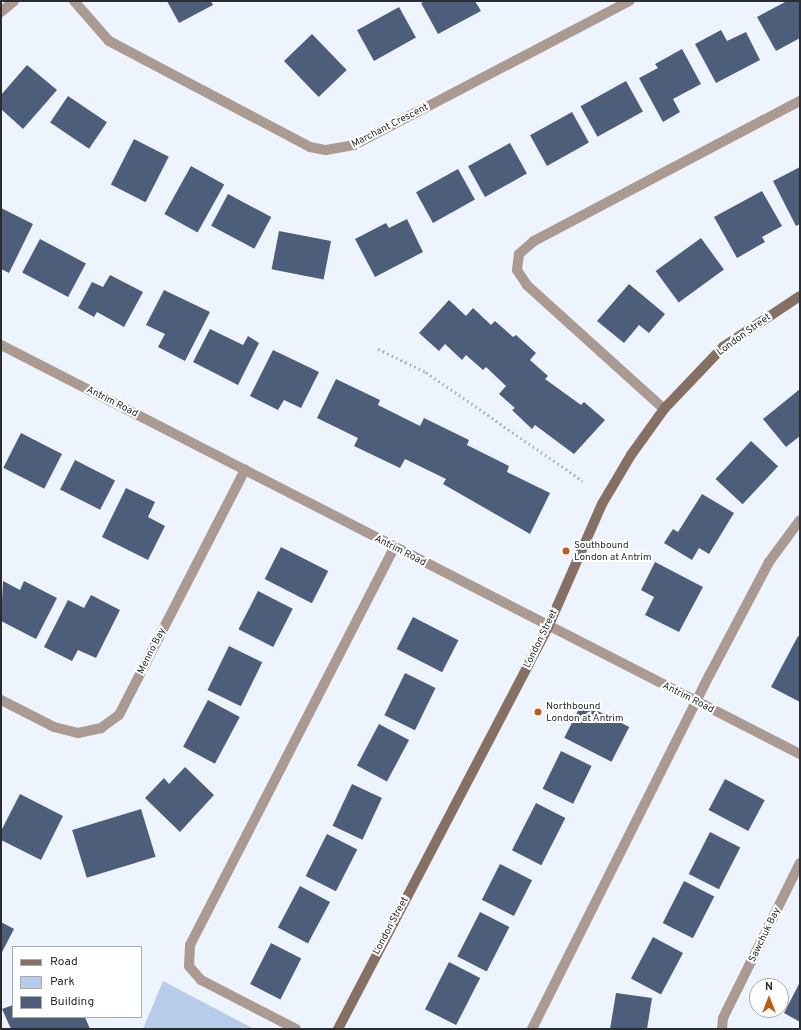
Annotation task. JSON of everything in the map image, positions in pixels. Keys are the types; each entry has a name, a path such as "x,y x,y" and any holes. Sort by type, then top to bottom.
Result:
{"street":[{"path":"1,12 14,1"},
{"name":"Marchant Crescent","path":"74,1 109,41 310,147 326,150 354,145 630,1"},
{"path":"664,409 527,285 516,270 519,254 534,241 800,101"},
{"name":"London Street","path":"338,1029 548,627 602,504 664,409 723,347 800,296"},
{"name":"Antrim Road","path":"1,345 548,627 800,754"},
{"name":"Menno Bay","path":"1,700 54,728 78,733 101,728 119,715 245,470"},
{"path":"532,1029 695,702 769,562 800,520"},
{"path":"296,1029 201,980 190,966 190,945 394,548"},
{"name":"Sawchuk Bay","path":"722,1029 723,1018 800,863"}],"path":[{"path":"378,349 426,372 583,480"}],"green space":[{"path":"163,981 254,1029 143,1029"}],"building":[{"path":"167,1 211,1 213,5 179,23"},
{"path":"426,1 475,1 481,11 438,34 421,3"},
{"path":"787,1 800,1 800,38 776,51 757,17"},
{"path":"399,7 416,38 374,61 357,30"},
{"path":"721,30 727,41 746,32 760,60 716,83 695,44"},
{"path":"312,34 347,70 319,97 284,61"},
{"path":"682,49 701,84 673,99 680,112 663,122 639,78 658,68 655,64"},
{"path":"27,65 57,90 23,129 1,109 1,95"},
{"path":"626,81 643,112 597,137 581,106"},
{"path":"68,96 107,122 89,149 50,123"},
{"path":"572,112 589,143 547,166 530,135"},
{"path":"134,139 169,157 146,202 111,184"},
{"path":"510,143 527,174 485,197 468,166"},
{"path":"191,166 224,184 198,233 164,214"},
{"path":"800,167 800,224 796,226 773,181"},
{"path":"458,169 475,200 433,223 416,192"},
{"path":"762,191 782,226 762,237 765,242 737,258 714,217"},
{"path":"228,194 271,217 254,249 211,226"},
{"path":"1,208 33,224 9,273 1,269"},
{"path":"407,219 423,252 375,277 355,239 386,223 389,228"},
{"path":"279,231 331,241 324,279 272,269"},
{"path":"701,238 724,270 679,302 656,271"},
{"path":"40,239 86,263 68,297 22,273"},
{"path":"110,275 143,292 124,327 97,312 94,317 78,308 92,282 103,287"},
{"path":"629,284 665,314 649,333 639,325 624,343 597,321"},
{"path":"164,290 210,312 185,361 158,347 165,334 146,325"},
{"path":"449,300 466,316 473,308 491,325 495,321 513,337 516,335 536,353 530,360 548,376 545,379 581,405 584,402 605,420 574,454 535,425 532,429 512,410 515,408 499,394 506,386 486,367 483,370 466,355 462,360 445,344 439,351 419,333"},
{"path":"210,329 243,345 248,336 259,343 238,385 193,362"},
{"path":"273,350 319,372 301,408 284,400 278,410 250,396"},
{"path":"336,379 380,400 378,405 420,426 424,418 469,440 467,445 509,466 507,472 550,493 530,534 443,484 446,479 405,459 400,468 354,446 358,438 317,418"},
{"path":"800,389 800,436 786,447 763,419"},
{"path":"21,433 62,454 44,489 3,468"},
{"path":"751,441 778,466 743,504 716,479"},
{"path":"75,460 115,480 100,510 60,489"},
{"path":"126,488 155,502 148,517 165,526 148,560 102,537"},
{"path":"702,494 734,513 709,554 699,548 692,560 664,543 673,529 678,532"},
{"path":"281,547 328,571 312,603 265,579"},
{"path":"655,562 703,587 679,632 645,615 654,597 641,590"},
{"path":"3,581 20,590 24,581 57,598 36,639 1,621"},
{"path":"258,591 293,609 273,647 238,629"},
{"path":"91,595 120,610 96,658 78,650 72,661 44,647 68,600 84,608"},
{"path":"413,617 458,640 442,672 397,649"},
{"path":"798,636 800,637 800,702 771,687"},
{"path":"229,646 262,662 241,706 208,690"},
{"path":"405,673 436,688 415,730 384,715"},
{"path":"208,700 240,717 215,764 183,747"},
{"path":"582,703 629,727 612,762 564,738"},
{"path":"379,724 409,740 387,781 357,765"},
{"path":"561,751 592,766 573,804 543,789"},
{"path":"185,767 214,795 180,832 145,798 164,778 169,784"},
{"path":"725,779 765,800 748,831 709,810"},
{"path":"352,784 382,798 362,840 333,826"},
{"path":"20,794 63,816 41,860 1,840 1,831"},
{"path":"536,803 565,818 541,865 512,850"},
{"path":"141,809 156,857 87,878 72,830"},
{"path":"710,832 740,847 719,889 689,874"},
{"path":"327,834 357,849 336,891 306,876"},
{"path":"500,864 532,880 514,916 482,900"},
{"path":"684,881 714,896 693,938 663,923"},
{"path":"300,886 330,902 308,943 278,927"},
{"path":"480,912 509,927 487,972 457,957"},
{"path":"1,922 14,929 1,954"},
{"path":"653,937 683,953 661,994 631,978"},
{"path":"271,943 301,958 280,999 250,984"},
{"path":"449,962 480,978 456,1025 425,1009"},
{"path":"800,982 800,1022 789,1016 789,1003"},
{"path":"616,993 652,998 647,1029 610,1029"},
{"path":"12,1005 12,1018 85,1018 90,1029 11,1029 2,1009"}],"place":[{"name":"Southbound London at Antrim","path":"566,551"},
{"name":"Northbound London at Antrim","path":"538,712"}]}
